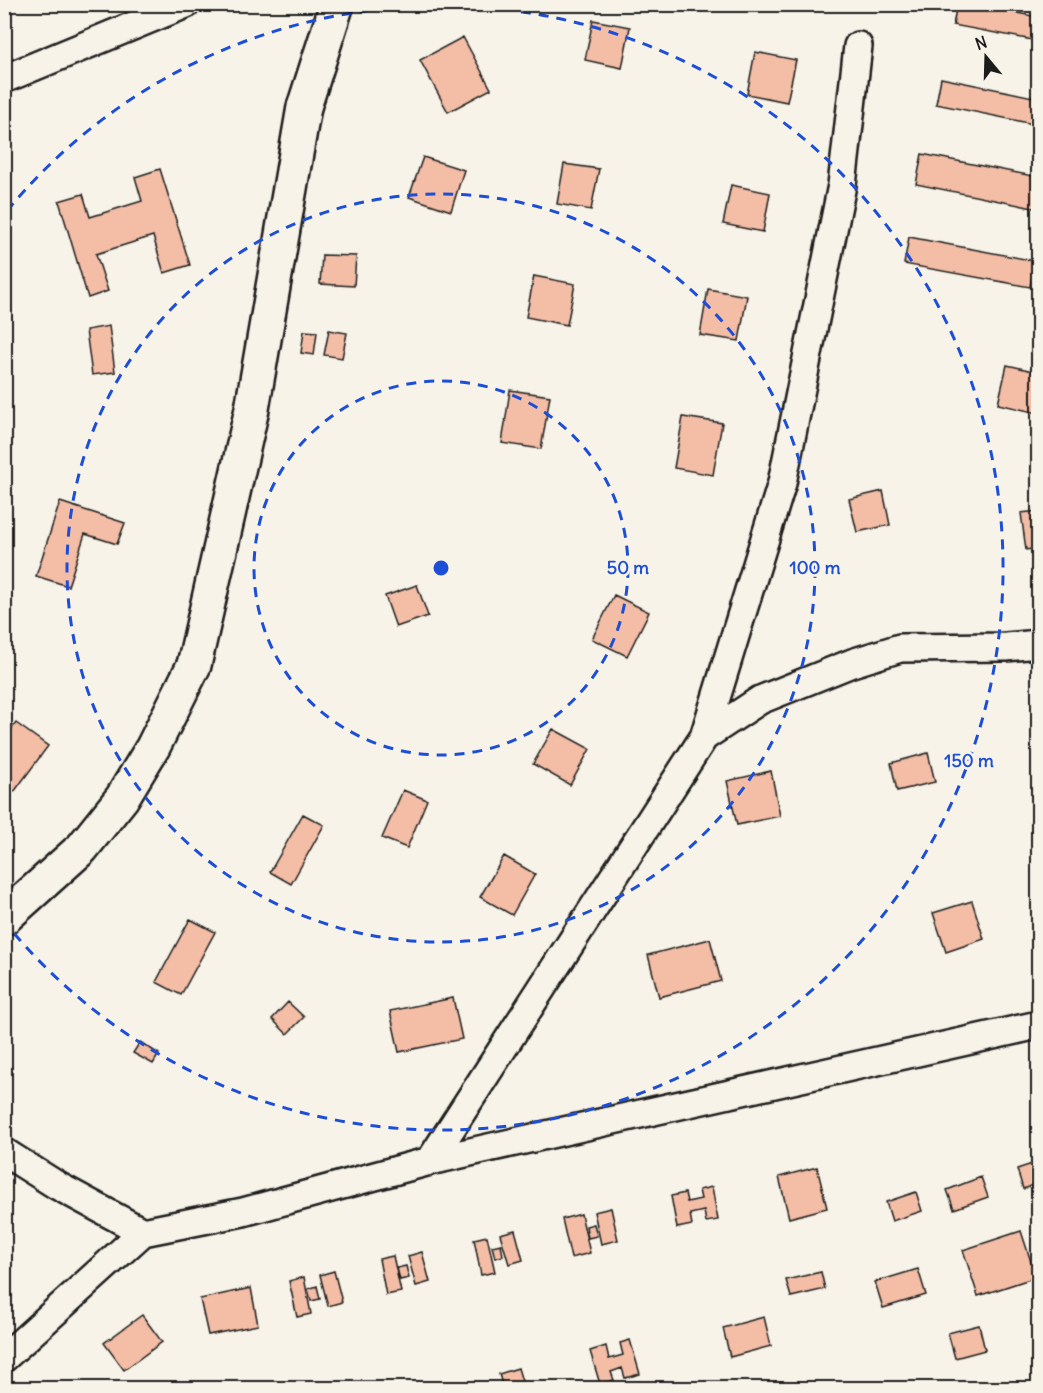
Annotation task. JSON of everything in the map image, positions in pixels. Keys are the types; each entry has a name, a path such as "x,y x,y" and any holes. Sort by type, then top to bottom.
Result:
{"street":[{"path":"4,79 186,4"},
{"path":"4,918 82,848 122,798 153,747 194,665 252,409 304,107 337,4"},
{"path":"430,1161 704,737 782,483 842,185 858,46"},
{"path":"704,737 760,700 852,663 900,648 1006,647 1038,644"},
{"path":"4,1358 143,1232 243,1212 430,1161 1038,1025"},
{"path":"4,1152 58,1186 143,1232"}],"building":[{"path":"957,4 971,4 1038,17 1038,41 953,25"},
{"path":"593,20 630,27 622,68 585,60"},
{"path":"463,37 491,89 448,112 420,60"},
{"path":"755,52 796,60 787,102 747,94"},
{"path":"941,78 1038,98 1038,125 936,104"},
{"path":"922,154 1038,177 1038,209 916,184"},
{"path":"423,157 464,170 451,211 409,197"},
{"path":"564,164 599,169 591,210 557,204"},
{"path":"160,169 190,265 164,273 153,236 96,254 108,291 88,298 59,201 83,194 90,217 142,201 135,177"},
{"path":"731,185 770,193 763,232 723,224"},
{"path":"909,237 1035,261 1030,287 904,264"},
{"path":"322,255 356,256 354,286 320,284"},
{"path":"534,276 575,284 567,325 526,317"},
{"path":"708,289 747,296 739,341 700,335"},
{"path":"109,326 115,372 92,375 86,330"},
{"path":"329,330 347,333 342,358 324,355"},
{"path":"304,331 317,332 314,355 301,353"},
{"path":"1007,365 1038,372 1038,413 998,404"},
{"path":"510,390 550,396 541,449 502,443"},
{"path":"683,417 722,423 713,475 674,468"},
{"path":"883,491 890,525 857,532 849,499"},
{"path":"60,502 125,523 117,544 85,534 68,586 36,576"},
{"path":"1038,511 1038,548 1026,550 1021,513"},
{"path":"417,585 428,616 396,627 385,596"},
{"path":"614,595 649,612 627,656 592,639"},
{"path":"16,723 48,746 14,792 4,786 4,739"},
{"path":"553,729 590,749 570,785 533,764"},
{"path":"928,753 935,782 897,791 891,763"},
{"path":"771,771 780,816 737,825 727,781"},
{"path":"403,790 427,800 407,848 382,838"},
{"path":"303,814 324,825 291,884 270,872"},
{"path":"504,856 535,874 512,915 480,897"},
{"path":"972,901 984,939 946,952 933,913"},
{"path":"190,919 215,932 181,995 156,982"},
{"path":"710,939 721,981 659,997 648,955"},
{"path":"453,998 462,1039 399,1052 390,1011"},
{"path":"288,1002 304,1017 287,1034 272,1019"},
{"path":"140,1042 159,1054 153,1064 133,1053"},
{"path":"1038,1162 1038,1184 1023,1189 1017,1169"},
{"path":"817,1167 827,1208 789,1218 779,1177"},
{"path":"981,1177 988,1197 954,1209 947,1190"},
{"path":"712,1187 718,1220 706,1222 704,1211 690,1214 692,1225 677,1228 671,1196 685,1193 687,1202 701,1199 699,1190"},
{"path":"916,1192 922,1211 892,1221 886,1202"},
{"path":"611,1208 618,1240 601,1244 594,1212"},
{"path":"581,1214 590,1253 571,1258 562,1219"},
{"path":"594,1224 597,1236 588,1238 586,1226"},
{"path":"515,1230 523,1260 509,1264 500,1234"},
{"path":"1021,1231 1036,1277 978,1296 963,1250"},
{"path":"487,1236 495,1272 481,1275 474,1239"},
{"path":"501,1244 503,1256 495,1258 492,1246"},
{"path":"422,1252 430,1282 416,1286 408,1256"},
{"path":"393,1256 401,1292 386,1295 379,1259"},
{"path":"406,1266 409,1278 400,1280 397,1268"},
{"path":"918,1269 926,1295 883,1308 875,1282"},
{"path":"334,1271 342,1302 328,1306 320,1275"},
{"path":"821,1272 825,1289 791,1297 786,1280"},
{"path":"304,1277 311,1314 297,1317 289,1281"},
{"path":"317,1286 320,1299 311,1301 308,1289"},
{"path":"251,1288 258,1325 208,1335 200,1299"},
{"path":"142,1315 162,1342 124,1370 104,1343"},
{"path":"764,1317 771,1346 730,1357 723,1328"},
{"path":"979,1325 985,1350 955,1358 948,1333"},
{"path":"630,1340 640,1374 625,1378 622,1368 611,1372 614,1380 600,1384 590,1351 606,1346 609,1359 623,1355 620,1343"},
{"path":"518,1368 524,1388 503,1388 499,1374"}]}
